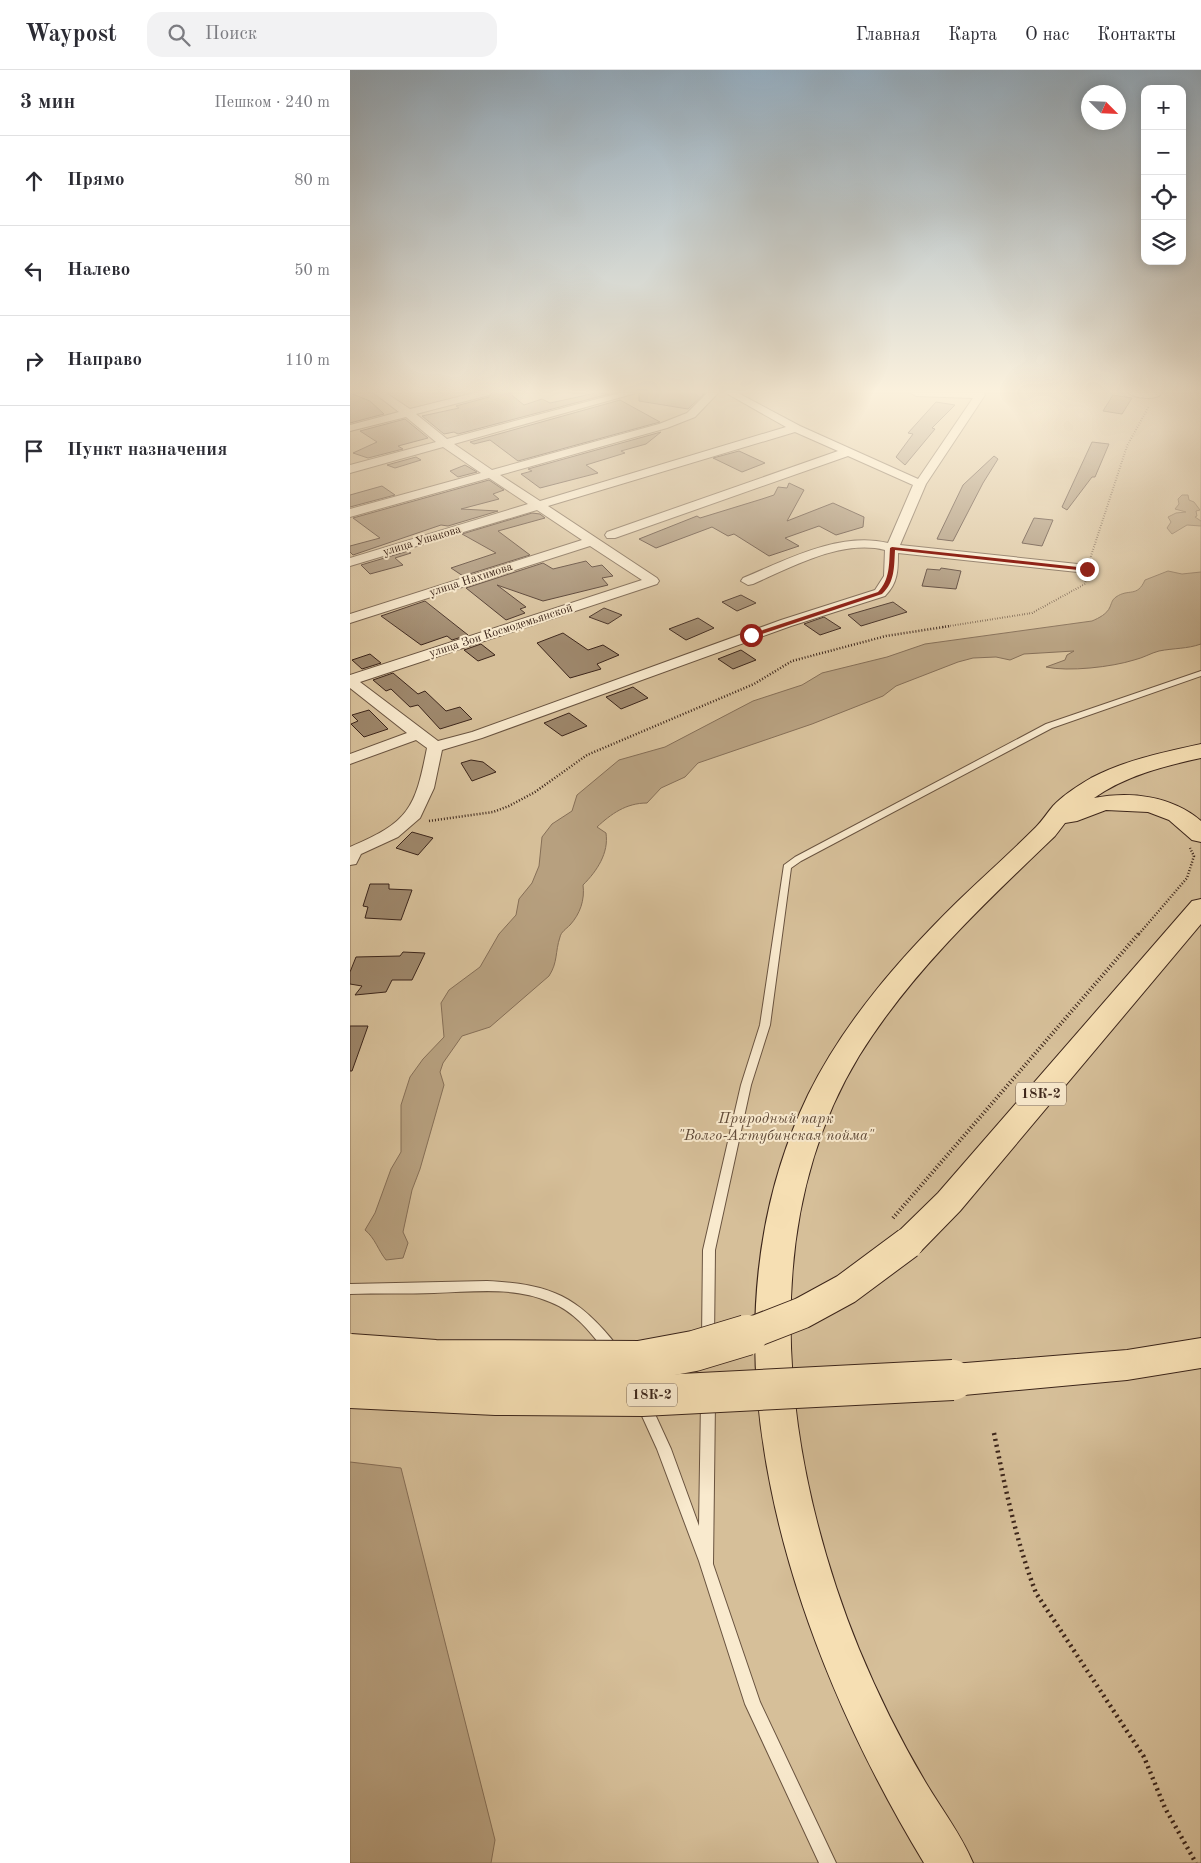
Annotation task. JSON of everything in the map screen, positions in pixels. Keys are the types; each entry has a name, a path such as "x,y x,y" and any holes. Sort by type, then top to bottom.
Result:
{"main road":[{"path":"950,1863 927,1828 866,1718 821,1605 793,1499 782,1437 774,1347 775,1268 787,1196 803,1144 826,1090 860,1034 913,962 1046,831 1064,808 1100,783 1159,760 1201,751"},
{"path":"1046,831 1078,810 1097,805 1126,802 1151,806 1173,813 1194,838"},
{"name":"18К-2","path":"350,1354 445,1360 640,1362 694,1351 746,1335 802,1313 846,1290 901,1230 948,1202 1201,906"},
{"name":"18К-2","path":"350,1388 446,1393 633,1396 953,1380 1126,1365 1201,1353"},
{"path":"1126,1365 1201,1373"}],"street":[{"path":"350,513 476,477"},
{"path":"494,477 652,581"},
{"name":"улица Ушакова","path":"350,562 635,477"},
{"path":"611,535 777,477"},
{"path":"903,477 920,484"},
{"path":"435,748 478,735 786,623 880,593 886,588 891,576 892,548 925,477"},
{"name":"улица Нахимова","path":"350,619 592,541"},
{"path":"748,581 789,564 869,542 892,548 1087,569"},
{"name":"улица Зои Космодемьянской","path":"350,681 652,581"},
{"path":"350,681 435,748"},
{"path":"350,759 418,734"},
{"path":"351,855 395,834 409,823 419,807 429,780 435,748"}],"lane":[{"path":"708,1358 709,1250 746,1085 765,1025 787,867 798,859 1049,726 1201,673"},
{"path":"350,1289 505,1285 554,1296 584,1318 610,1347 632,1380 664,1449 706,1564 753,1704 828,1863"},
{"path":"706,1564 708,1378"}],"path":[{"path":"409,823 493,812 509,806 535,792 588,755 754,684 792,661 886,636 1032,613 1085,584 1087,569 1117,477"},
{"path":"901,1230 1187,878 1194,856 1194,838"},
{"path":"994,1433 1010,1512 1025,1565 1036,1593 1086,1666 1106,1702 1144,1757 1165,1808 1196,1863"}],"green space":[{"name":"Природный парк \"Волго-Ахтубинская пойма\"","path":"350,477 1201,477 1201,1863 350,1863"}],"shaded area":[{"path":"1182,495 1188,495 1189,500 1194,502 1200,510 1196,511 1197,516 1195,517 1201,521 1201,526 1187,525 1172,534 1167,528 1171,522 1168,517 1176,513 1186,512 1175,509 1179,504 1178,499"},
{"path":"1168,571 1182,574 1201,572 1201,644 1159,651 1125,663 1090,668 1066,669 1046,667 1065,660 1067,655 1074,651 1024,654 1010,660 996,657 973,658 958,662 896,686 883,696 812,724 698,763 685,777 661,788 647,803 626,807 602,822 597,827 606,833 604,855 593,874 583,885 581,906 574,921 561,935 554,966 549,976 490,1027 462,1036 443,1063 440,1072 444,1085 420,1169 412,1190 403,1232 408,1243 403,1258 386,1260 365,1230 375,1213 391,1169 401,1152 401,1105 410,1077 423,1059 444,1037 441,1003 449,990 480,967 499,934 516,915 519,899 532,883 539,866 542,837 552,824 572,811 577,795 619,760 665,747 753,701 802,685 822,673 887,657 925,644 1092,621 1107,612 1116,597 1136,591 1145,580"},
{"path":"350,1462 401,1468 495,1840 491,1863 350,1863"}],"building":[{"path":"525,477 584,477 540,488"},
{"path":"972,477 987,477 953,541 937,539 963,485"},
{"path":"1076,477 1095,477 1092,477 1067,510 1062,507"},
{"path":"489,480 504,490 493,494 499,499 461,509 498,511 448,526 441,525 353,555 350,552 350,546 380,538 353,518"},
{"path":"789,483 804,490 787,521 833,503 864,517 863,527 836,535 819,526 785,538 799,546 769,556 734,534 728,536 712,527 656,548 639,539 697,516 700,518 774,495 778,487 787,488"},
{"path":"382,486 395,495 350,507 350,495"},
{"path":"532,513 540,514 545,518 498,531 530,555 463,576 451,568 496,553 462,534"},
{"path":"1034,518 1053,520 1042,546 1022,543"},
{"path":"408,551 411,553 395,558 403,565 370,574 361,565"},
{"path":"586,561 592,567 602,565 613,576 602,578 608,585 543,601 497,585 526,607 520,609 525,613 506,620 466,588 543,563 553,569"},
{"path":"941,568 961,571 956,589 922,586 927,569 940,570"},
{"path":"741,595 756,603 737,611 722,602"},
{"path":"425,601 468,635 452,640 447,636 421,645 381,616"},
{"path":"893,602 907,612 861,626 848,615"},
{"path":"604,608 622,615 608,624 589,617"},
{"path":"824,617 841,628 820,635 804,624"},
{"path":"698,618 714,628 686,640 669,629"},
{"path":"563,633 588,650 603,645 619,655 597,664 601,669 570,678 537,643"},
{"path":"481,644 495,655 478,661 464,650"},
{"path":"741,650 756,660 733,669 718,659"},
{"path":"370,654 381,663 362,669 352,660"},
{"path":"393,673 418,694 425,691 446,711 460,707 472,719 440,729 418,705 410,707 391,689 386,691 373,680"},
{"path":"633,687 648,698 621,709 606,697"},
{"path":"369,710 388,729 364,737 351,724 358,721 352,715"},
{"path":"569,713 587,726 562,736 544,723"},
{"path":"471,760 483,762 496,772 472,781 461,763"},
{"path":"412,832 433,838 418,855 396,848"},
{"path":"370,884 389,884 389,889 412,890 401,920 365,918 368,907 363,906"},
{"path":"403,952 425,953 412,980 392,980 386,992 355,995 362,986 350,984 350,972 356,957 400,956"},
{"path":"350,1026 368,1026 352,1071 350,1071"}],"route":[{"path":"751,635 880,593 886,588 891,576 892,548 1087,569"}]}
